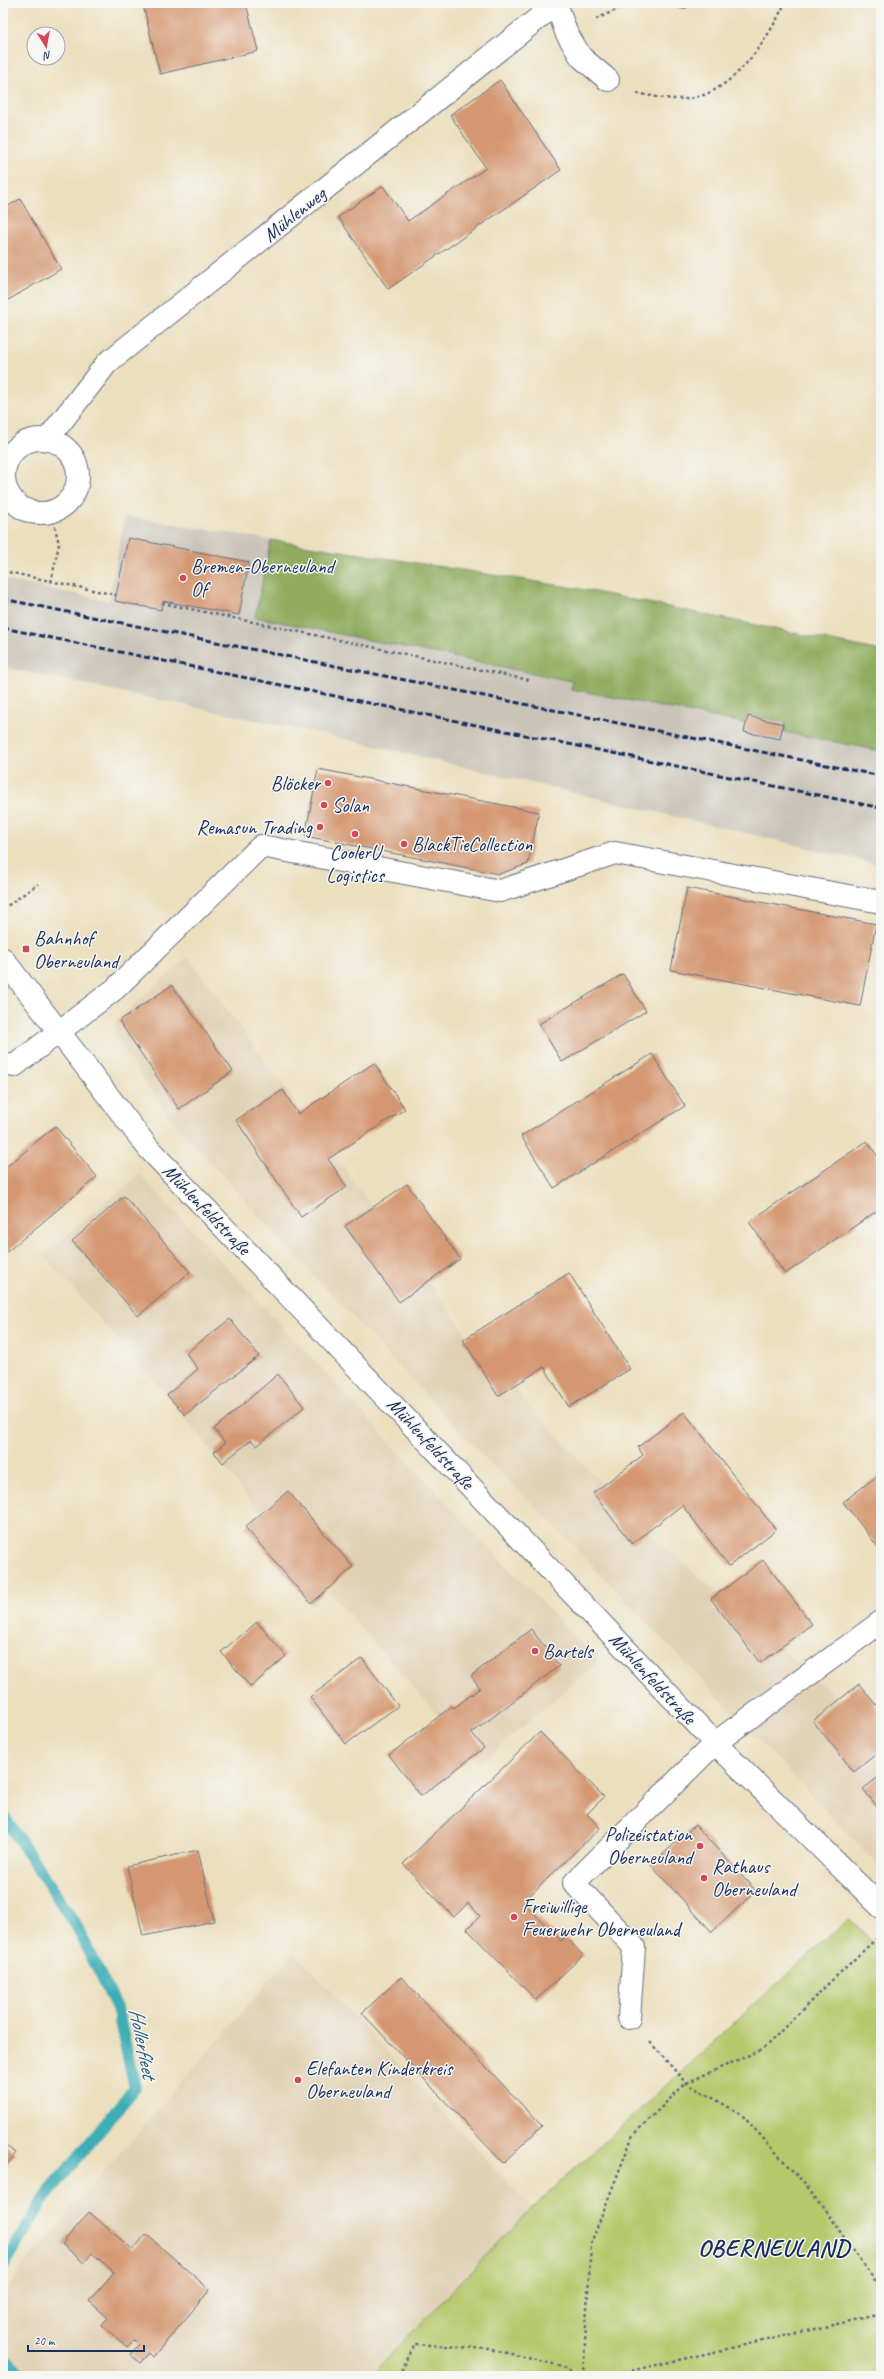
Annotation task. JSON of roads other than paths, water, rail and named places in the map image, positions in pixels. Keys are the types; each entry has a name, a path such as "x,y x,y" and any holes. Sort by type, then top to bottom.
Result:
{"street":[{"name":"Mühlenweg","path":"47,440 107,363 556,3 566,32 581,57 608,80"},
{"path":"35,439 47,440 59,443 68,451 75,462 78,474 76,486 71,497 62,506 51,511 39,513 21,507 8,494 3,483 7,459 14,449 35,439"},
{"path":"3,1064 14,1066 115,989 261,846 500,891 615,853 881,902"},
{"name":"Mühlenfeldstraße","path":"3,958 149,1149 715,1743 881,1906"},
{"path":"629,2018 634,1947 574,1883 715,1743 881,1622"}],"waterway":[{"name":"Hollerfleet","path":"3,1815 77,1927 117,2008 135,2088 45,2197 3,2267"},
{"name":"Hollerfleet","path":"3,2357 23,2376"}],"railway":[{"path":"3,599 881,776"},
{"path":"3,628 881,808"}],"place":[{"name":"Bremen-Oberneuland Of","path":"183,578"},
{"name":"Blöcker","path":"328,783"},
{"name":"Solan","path":"324,805"},
{"name":"Remasun Trading","path":"320,827"},
{"name":"CoolerU Logistics","path":"355,834"},
{"name":"BlackTieCollection","path":"404,844"},
{"name":"Bahnhof Oberneuland","path":"26,949"},
{"name":"Bartels","path":"535,1651"},
{"name":"Polizeistation Oberneuland","path":"700,1846"},
{"name":"Rathaus Oberneuland","path":"704,1878"},
{"name":"Freiwillige Feuerwehr Oberneuland","path":"514,1917"},
{"name":"Elefanten Kinderkreis Oberneuland","path":"298,2080"}],"district":[{"name":"OBERNEULAND","path":"774,2248"}]}
